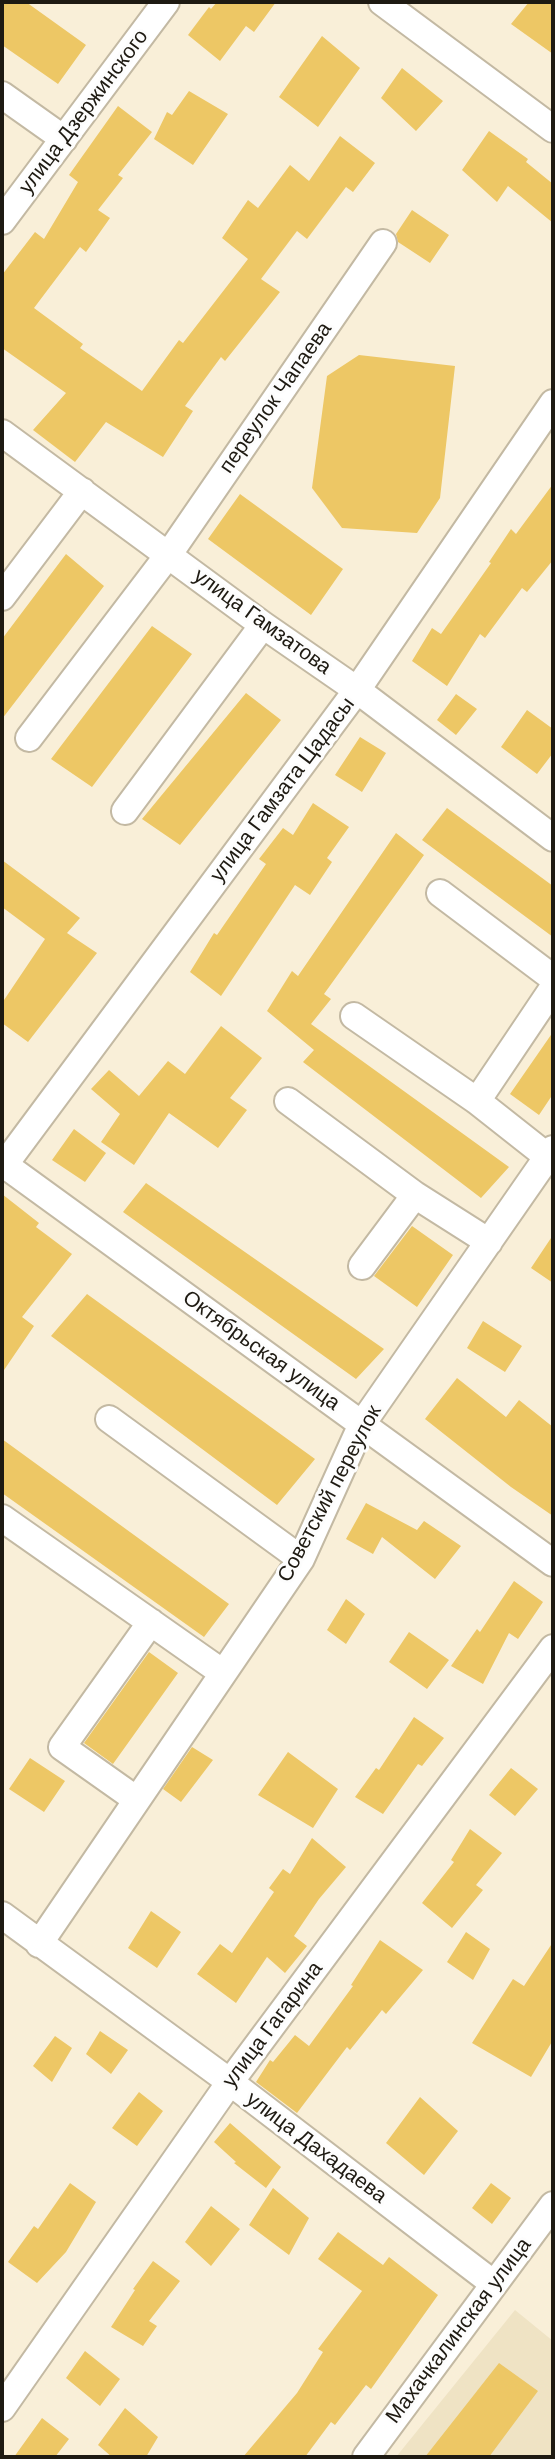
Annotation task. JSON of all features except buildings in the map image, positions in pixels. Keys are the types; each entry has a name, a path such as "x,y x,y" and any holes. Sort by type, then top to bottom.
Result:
{"street":[{"name":"улица Дзержинского","path":"2,221 166,2"},
{"path":"382,2 553,129"},
{"path":"2,95 64,139"},
{"name":"переулок Чапаева","path":"29,738 169,554 383,243"},
{"name":"улица Гамзата Цадасы","path":"3,1166 357,690 553,403"},
{"name":"улица Гамзатова","path":"2,433 357,690 553,838"},
{"path":"2,597 82,491"},
{"path":"125,811 264,625"},
{"path":"440,893 553,978"},
{"path":"477,1101 553,988"},
{"path":"354,1016 551,1153"},
{"path":"288,1101 415,1195 489,1242"},
{"name":"Советский переулок","path":"39,1944 301,1559 362,1424 551,1153"},
{"name":"Октябрьская улица","path":"3,1166 553,1563"},
{"path":"362,1266 415,1195"},
{"path":"109,1419 301,1559"},
{"path":"2,1518 223,1673"},
{"path":"137,1800 62,1747 151,1622"},
{"name":"улица Гагарина","path":"2,2408 230,2082 553,1648"},
{"name":"улица Дахадаева","path":"2,1915 230,2082 494,2284"},
{"name":"Махачкалинская улица","path":"366,2457 553,2205"}],"shaded area":[{"path":"515,2310 553,2341 553,2457 396,2457"}]}
